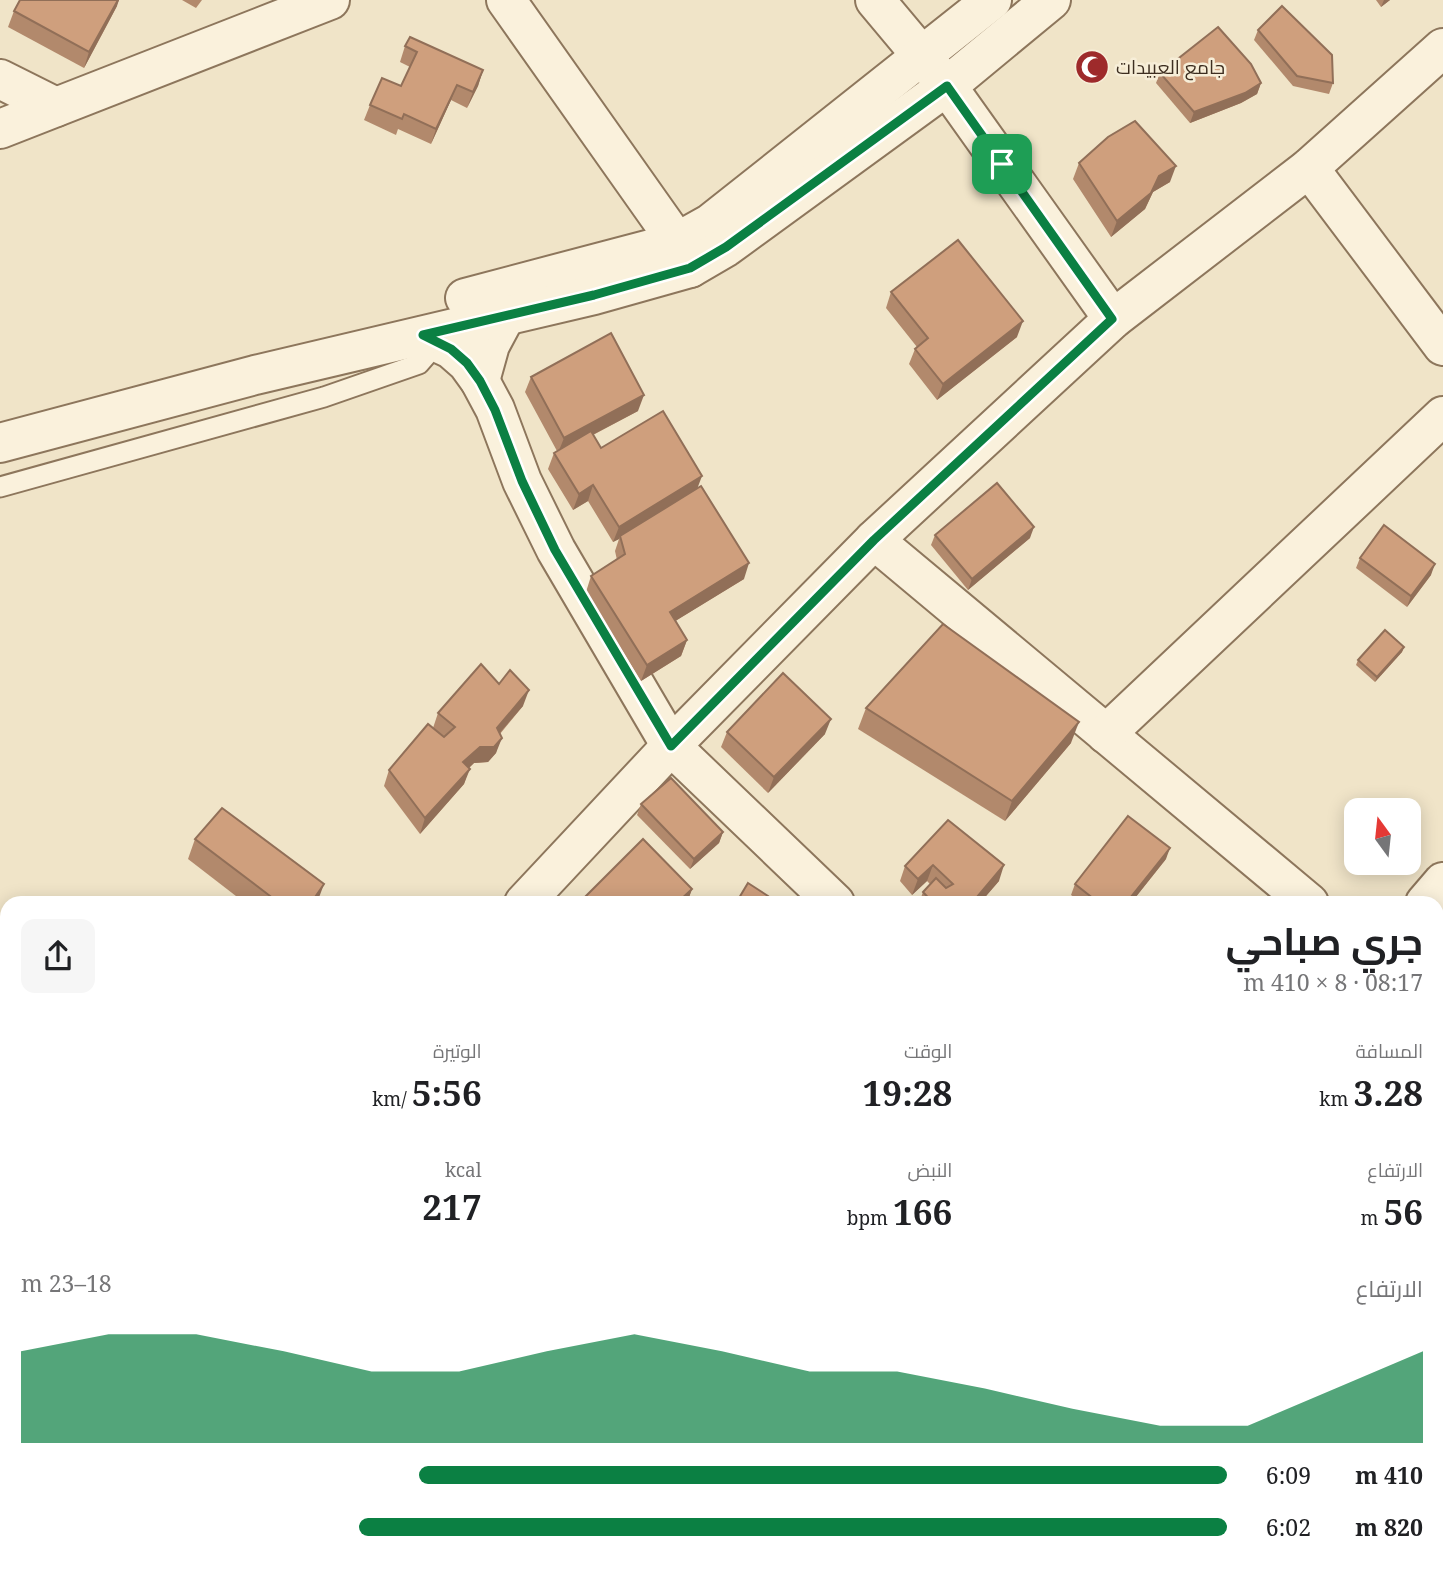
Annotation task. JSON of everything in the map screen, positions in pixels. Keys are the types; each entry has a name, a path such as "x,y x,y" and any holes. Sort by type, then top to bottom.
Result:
{"street":[{"path":"0,129 330,0"},
{"path":"506,0 684,255"},
{"path":"875,0 947,86 1112,319"},
{"path":"0,443 89,417 255,375 594,295 684,255 711,223 992,0"},
{"path":"0,417 475,296 726,247 947,86 1051,0"},
{"path":"531,896 671,746 874,540 1112,319 1308,168 1443,48"},
{"path":"0,79 56,107"},
{"path":"1308,168 1443,346"},
{"path":"480,381 490,345 506,315"},
{"path":"423,335 451,349 467,363 480,381 495,410 522,481 555,550 671,746 828,896"},
{"path":"1106,734 1443,416"},
{"path":"874,540 1301,896"},
{"path":"1431,896 1443,882"}],"lane":[{"path":"0,487 324,397 419,364 426,356 423,335"}],"building":[{"path":"20,0 118,0 89,52 14,11"},
{"path":"1282,6 1332,55 1333,83 1297,76 1258,30"},
{"path":"1218,27 1251,64 1261,83 1245,93 1194,112 1160,73"},
{"path":"410,37 483,70 473,92 457,85 436,129 404,114 402,119 370,105 382,78 401,86 417,52 405,46"},
{"path":"1135,121 1176,166 1159,176 1151,193 1117,221 1079,163 1108,137"},
{"path":"958,240 1023,321 943,384 915,349 928,338 891,292"},
{"path":"611,333 644,395 564,438 531,377"},
{"path":"663,411 702,476 619,527 593,485 579,494 554,453 591,431 601,448"},
{"path":"997,483 1034,527 972,579 935,535"},
{"path":"701,486 749,563 670,612 687,640 647,665 591,576 625,554 620,536"},
{"path":"1384,525 1435,564 1411,596 1360,558"},
{"path":"943,624 1079,722 1012,801 866,708"},
{"path":"1385,630 1404,647 1377,677 1358,660"},
{"path":"481,664 499,684 510,670 529,690 497,728 502,738 494,747 480,747 463,762 470,769 425,818 389,770 428,724 444,737 455,727 438,713"},
{"path":"783,673 831,719 774,777 727,732"},
{"path":"671,778 723,832 694,859 641,804"},
{"path":"222,808 324,884 316,896 270,896 195,839"},
{"path":"1128,816 1170,848 1132,896 1090,896 1075,884"},
{"path":"948,820 1004,865 978,896 927,896 923,892 936,878 946,888 953,884 933,865 918,879 905,866"},
{"path":"643,839 692,889 684,896 586,896"},
{"path":"748,883 768,896 740,896"}],"place":[{"name":"جامع العبيدات","path":"1092,67"}],"route":[{"path":"947,86 1002,164 1112,319 874,540 671,746 555,550 522,481 495,410 480,381 467,363 451,349 423,335 594,295 690,268 726,247 947,86"}]}
